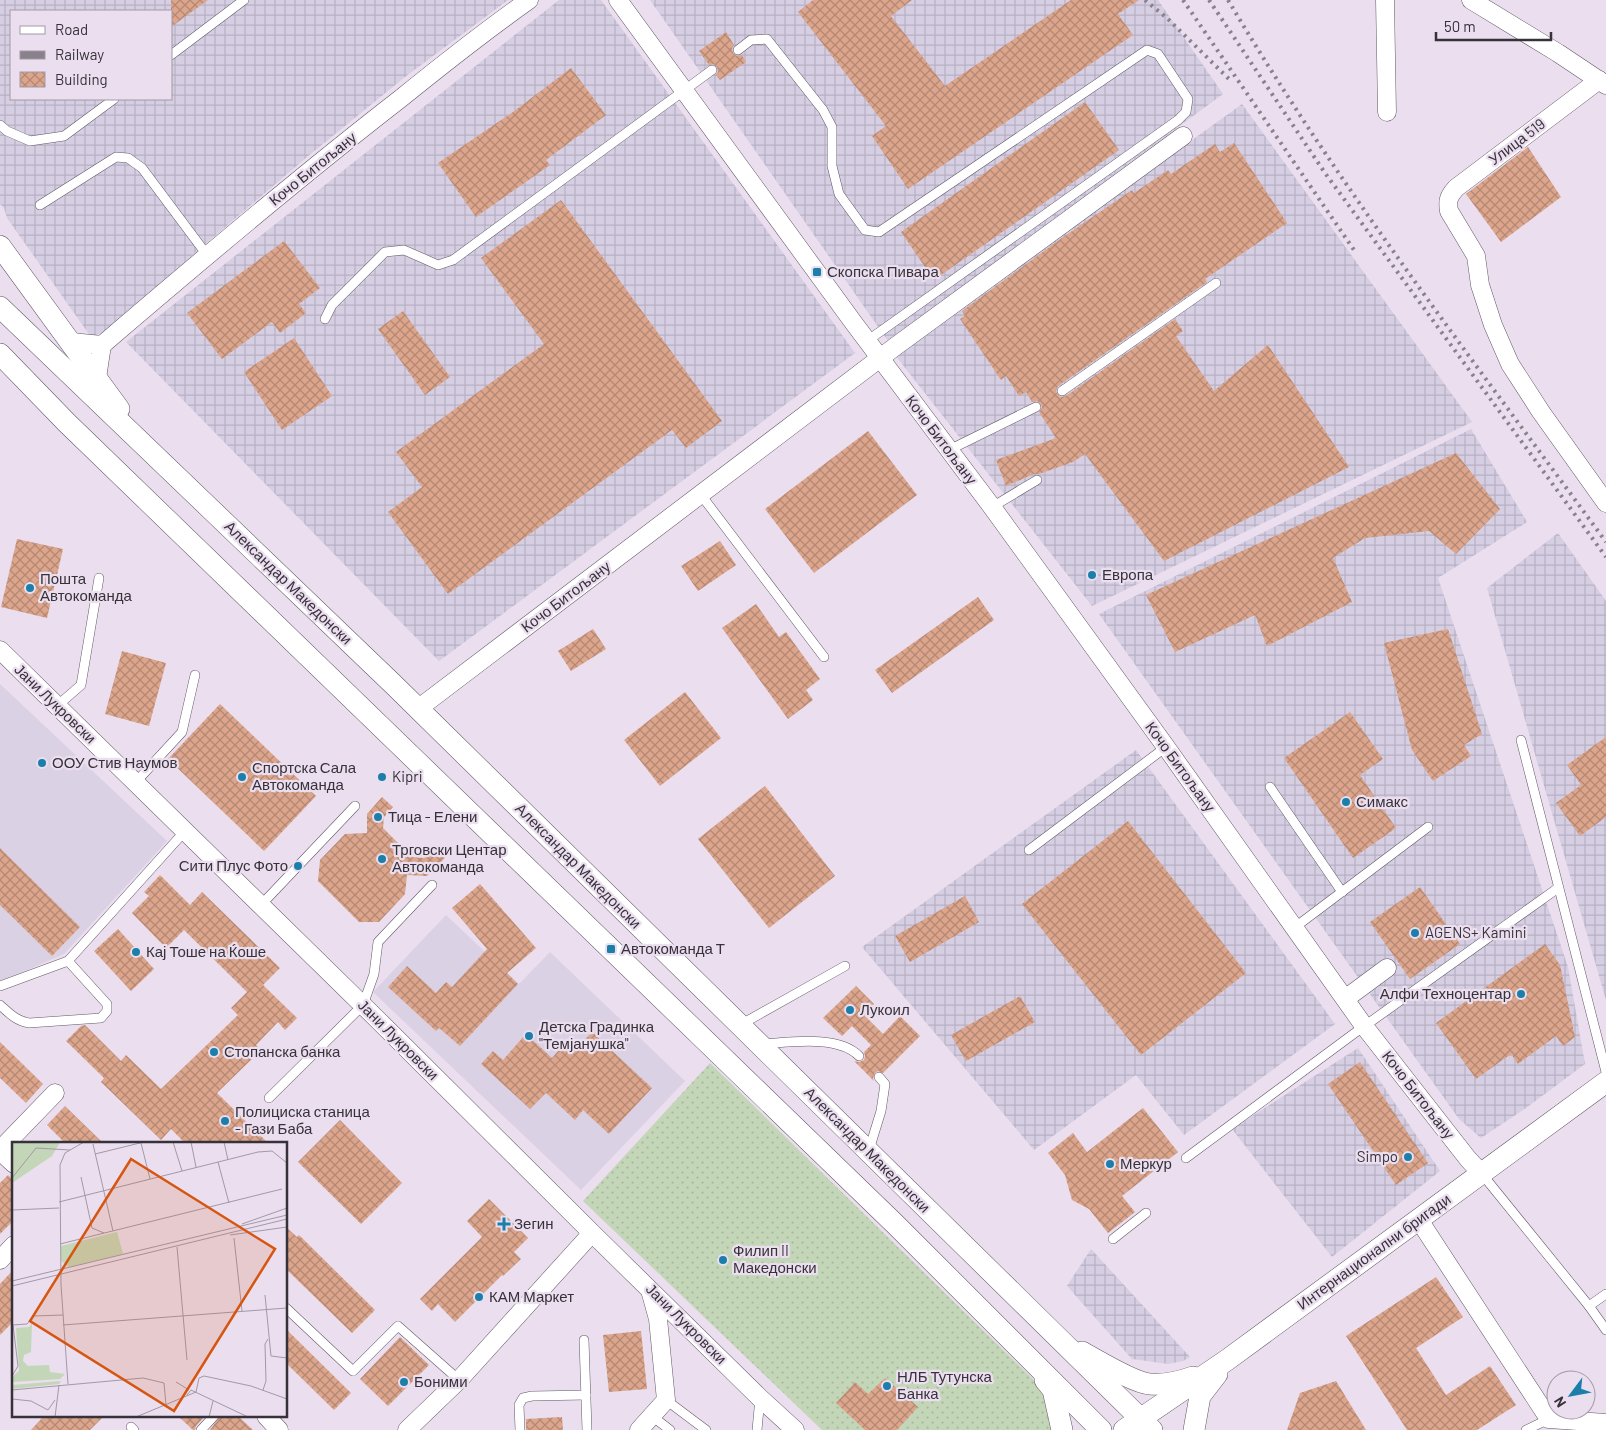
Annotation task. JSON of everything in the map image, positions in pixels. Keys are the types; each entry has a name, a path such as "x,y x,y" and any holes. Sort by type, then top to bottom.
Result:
{"street":[{"name":"Кочо Битољану","path":"102,345 207,255 350,138 491,27 529,0"},
{"name":"Кочо Битољану","path":"618,0 867,341 992,507 1166,747 1364,1026 1468,1159 1482,1174"},
{"path":"1385,0 1387,112"},
{"path":"1471,0 1603,82"},
{"name":"Улица 519","path":"1603,82 1456,188 1449,196 1447,203 1449,211 1476,256 1480,285 1493,325 1510,364 1541,412 1606,503"},
{"name":"Кочо Битољану","path":"419,708 880,358 1183,136"},
{"path":"0,246 151,454"},
{"name":"Александар Македонски","path":"0,307 151,454 419,708 1057,1338 1138,1426"},
{"path":"71,342 102,345 97,378"},
{"path":"0,354 67,423 861,1191 1101,1430"},
{"path":"0,372 67,423"},
{"name":"Јани Лукровски","path":"0,650 363,1005 760,1398 795,1430"},
{"path":"1345,999 1387,968"},
{"name":"Интернационални бригади","path":"1138,1426 1606,1082"},
{"path":"12,1162 0,1150 55,1093"},
{"path":"1419,1220 1546,1414"},
{"path":"407,1430 459,1380 592,1233"},
{"path":"0,1260 12,1247"},
{"path":"640,1430 666,1400 658,1319 649,1288"},
{"path":"1057,1338 1119,1372 1148,1384 1174,1383 1210,1372"},
{"path":"1019,1347 1053,1390 1062,1430"},
{"path":"1194,1430 1200,1396 1227,1360"},
{"path":"268,1418 279,1430"},
{"path":"1563,1420 1606,1423"}],"lane":[{"path":"172,54 244,0"},
{"path":"738,50 751,40 767,38 823,110 832,127 832,166 839,194 865,230 879,232 1147,50 1158,54 1188,99 1186,112 1178,120 867,341"},
{"path":"325,319 332,305 385,252 404,250 438,266 453,260 712,70"},
{"path":"0,125 8,131 30,141 64,136 113,100"},
{"path":"40,205 116,157 128,158 142,168 207,255"},
{"path":"1062,391 1216,284"},
{"path":"949,450 1036,407"},
{"path":"992,507 1037,480"},
{"path":"701,495 824,657"},
{"path":"57,706 82,685 99,578"},
{"path":"135,782 182,732 195,675"},
{"path":"1521,740 1606,1072"},
{"path":"1029,850 1166,747"},
{"path":"1270,787 1342,892"},
{"path":"261,906 355,806"},
{"path":"1294,928 1428,827"},
{"path":"0,986 68,961 185,831"},
{"path":"269,1098 363,1005 374,974 378,942 432,885"},
{"path":"1186,1158 1364,1026 1558,888"},
{"path":"0,1005 21,1022 101,1018 107,1011 107,1004 68,961"},
{"path":"740,1025 845,966"},
{"path":"760,1044 814,1040 852,1049 859,1056"},
{"path":"869,1152 881,1111 885,1084 878,1077"},
{"path":"1482,1174 1606,1330"},
{"path":"1113,1239 1146,1212"},
{"path":"1588,1306 1606,1294"},
{"path":"288,1310 353,1372 398,1326 459,1380"},
{"path":"584,1340 587,1430"},
{"path":"520,1430 519,1405 523,1398 532,1396 586,1395"},
{"path":"757,1430 760,1398"},
{"path":"666,1400 706,1430"},
{"path":"652,1416 670,1430"},
{"path":"201,1430 212,1418"},
{"path":"1526,1430 1547,1420"}],"shaded area":[{"path":"0,0 508,0 405,77 307,157 103,332 91,337 7,218 4,208 0,204"},
{"path":"559,0 601,0 855,353 439,661 126,342"},
{"path":"650,0 1158,0 1223,94 888,341"},
{"path":"1242,104 1472,422 1092,606 895,355"},
{"path":"1471,429 1527,522 1438,578 1568,967 1585,1064 1526,1108 1481,1138 1459,1119 1099,614"},
{"path":"1558,533 1606,601 1606,1000 1487,588"},
{"name":"ООУ Стив Наумов","path":"0,684 167,841 64,954 0,982"},
{"path":"1136,750 1335,1024 1184,1135 1136,1075 1034,1150 862,947"},
{"name":"Детска Градинка \"Темјанушка\"","path":"446,915 519,984 550,952 685,1081 581,1190 373,992"},
{"path":"1358,1048 1440,1171 1332,1257 1232,1129"},
{"path":"1091,1249 1190,1357 1183,1361 1168,1364 1132,1359 1067,1286"}],"green space":[{"path":"710,1063 1043,1389 1054,1430 822,1430 583,1201"}],"building":[{"path":"171,0 208,0 172,26"},
{"path":"813,0 912,0 891,16 945,86 1071,0 1139,0 1118,14 1133,35 908,189 872,136 886,126 798,12"},
{"path":"726,32 734,45 732,48 733,53 736,56 742,55 746,62 720,80 716,75 718,72 717,67 714,64 709,65 699,51"},
{"path":"571,68 606,115 546,160 550,165 476,217 438,163 513,112"},
{"path":"1085,102 1119,150 934,280 901,232"},
{"path":"1234,143 1287,223 1205,279 1207,282 1058,386 1056,392 1060,397 1066,396 1175,319 1183,331 1176,336 1214,391 1268,345 1349,467 1164,561 1085,454 1073,462 1034,474 1006,486 996,460 1056,438 1039,412 1042,408 1041,404 1037,401 1032,402 1026,392 1019,396 1006,376 1001,380 960,319 965,316 962,311 1059,240 1132,190 1134,193 1168,170 1171,174 1215,144 1220,152"},
{"path":"1528,147 1561,197 1501,242 1466,194"},
{"path":"561,200 722,421 686,448 672,430 448,594 388,512 422,487 396,452 544,344 481,258"},
{"path":"284,241 320,288 299,304 306,313 280,333 272,322 222,359 187,313"},
{"path":"403,311 450,377 425,395 378,329"},
{"path":"294,338 332,396 282,430 244,372"},
{"path":"868,431 917,495 814,573 765,509"},
{"path":"1456,453 1500,509 1456,554 1429,531 1365,538 1333,558 1352,602 1267,646 1255,615 1175,652 1146,595"},
{"path":"17,539 63,549 47,618 1,607"},
{"path":"720,541 736,565 698,591 681,566"},
{"path":"978,597 994,620 892,693 875,670"},
{"path":"756,604 779,637 786,632 820,679 806,690 813,700 788,719 722,628"},
{"path":"593,629 606,649 571,671 558,651"},
{"path":"1448,629 1482,734 1464,745 1471,756 1433,781 1412,750 1384,643"},
{"path":"122,651 166,663 149,726 105,714"},
{"path":"685,692 721,738 660,786 624,740"},
{"name":"Спортска Сала Автокоманда","path":"220,704 316,796 264,851 168,759"},
{"name":"Симакс","path":"1350,712 1383,759 1360,775 1396,828 1353,858 1284,758"},
{"path":"1606,737 1606,817 1580,836 1556,803 1581,785 1567,765"},
{"path":"765,786 835,876 769,928 698,839"},
{"name":"Трговски Центар Автокоманда","path":"382,797 393,807 384,817 383,828 412,857 424,858 434,848 445,858 427,876 407,875 405,894 379,922 359,922 318,881 320,860 345,834 367,833 367,814"},
{"path":"1128,821 1246,973 1141,1055 1022,904"},
{"path":"0,848 80,927 52,956 0,905"},
{"path":"160,875 190,905 202,892 280,968 263,985 297,1018 285,1030 278,1022 256,1045 261,1050 217,1093 267,1142 184,1142 171,1129 161,1140 101,1082 104,1078 66,1041 81,1026 85,1025 121,1061 126,1055 161,1089 238,1015 231,1008 247,992 184,930 166,948 132,913 149,896 144,892"},
{"path":"480,884 536,948 507,973 518,984 460,1046 439,1028 436,1031 388,987 407,966 436,993 446,982 452,987 487,949 452,908"},
{"name":"AGENS+ Kamini","path":"1420,887 1460,944 1410,979 1370,922"},
{"path":"965,896 979,922 910,962 895,936"},
{"path":"118,929 154,969 131,991 94,951"},
{"name":"Алфи Техноцентар","path":"1545,944 1560,965 1575,1037 1563,1046 1556,1036 1518,1064 1511,1054 1476,1079 1436,1023"},
{"path":"856,986 874,1004 864,1015 883,1034 900,1016 920,1036 883,1073 878,1071 875,1073 874,1081 854,1061 864,1060 864,1052 871,1045 852,1026 842,1036 823,1018"},
{"path":"1020,996 1035,1022 966,1061 951,1035"},
{"path":"592,1032 652,1088 609,1134 583,1110 575,1120 546,1093 530,1109 481,1064 493,1051 503,1060 526,1034 552,1058 566,1042 575,1050"},
{"path":"0,1042 43,1084 26,1103 0,1078"},
{"path":"1360,1062 1428,1163 1396,1185 1328,1084"},
{"path":"65,1106 102,1142 64,1142 47,1125"},
{"name":"Меркур","path":"1143,1108 1178,1152 1122,1196 1135,1212 1108,1233 1089,1209 1072,1200 1065,1175 1048,1153 1073,1133 1087,1152"},
{"path":"340,1120 402,1183 361,1224 298,1162"},
{"path":"8,1175 12,1179 12,1222 0,1234 0,1183"},
{"path":"489,1199 528,1238 514,1252 521,1259 502,1275 455,1322 438,1304 432,1311 420,1299 482,1237 467,1221"},
{"path":"288,1229 297,1237 299,1235 375,1310 352,1333 288,1271"},
{"path":"12,1271 12,1323 0,1335 0,1284"},
{"path":"1436,1277 1463,1317 1416,1348 1446,1395 1490,1366 1516,1405 1477,1430 1407,1430 1346,1336"},
{"path":"288,1331 351,1393 334,1410 288,1365"},
{"path":"641,1331 647,1389 609,1392 603,1335"},
{"path":"400,1337 429,1365 388,1406 360,1379"},
{"path":"885,1378 918,1407 897,1430 865,1430 836,1403 855,1382 868,1394"},
{"path":"1336,1381 1366,1430 1287,1430 1300,1393"},
{"path":"562,1417 563,1430 526,1430 526,1419"},
{"path":"42,1418 102,1418 90,1430 31,1430"},
{"path":"180,1418 203,1418 195,1430"},
{"path":"219,1418 240,1418 253,1430 210,1430"}],"railway":[{"path":"1145,0 1168,19 1231,81"},
{"path":"1183,0 1354,250"},
{"path":"1209,0 1325,173 1606,557"},
{"path":"1228,0 1271,70 1363,208 1606,542"}],"place":[{"name":"Скопска Пивара","path":"817,272"},
{"name":"Европа","path":"1092,575"},
{"name":"Пошта Автокоманда","path":"30,588"},
{"name":"ООУ Стив Наумов","path":"42,763"},
{"name":"Спортска Сала Автокоманда","path":"242,777"},
{"name":"Kipri","path":"382,777"},
{"name":"Симакс","path":"1346,802"},
{"name":"Тица - Елени","path":"378,817"},
{"name":"Трговски Центар Автокоманда","path":"382,859"},
{"name":"Сити Плус Фото","path":"298,866"},
{"name":"AGENS+ Kamini","path":"1415,933"},
{"name":"Автокоманда Т","path":"611,949"},
{"name":"Кај Тоше на Ќоше","path":"136,952"},
{"name":"Алфи Техноцентар","path":"1521,994"},
{"name":"Лукоил","path":"850,1010"},
{"name":"Детска Градинка \"Темјанушка\"","path":"529,1036"},
{"name":"Стопанска банка","path":"214,1052"},
{"name":"Полициска станица - Гази Баба","path":"225,1121"},
{"name":"Simpo","path":"1408,1157"},
{"name":"Меркур","path":"1110,1164"},
{"name":"Зегин","path":"504,1224"},
{"name":"Филип II Македонски","path":"723,1260"},
{"name":"КАМ Маркет","path":"479,1297"},
{"name":"Боними","path":"404,1382"},
{"name":"НЛБ Тутунска Банка","path":"887,1386"}]}
